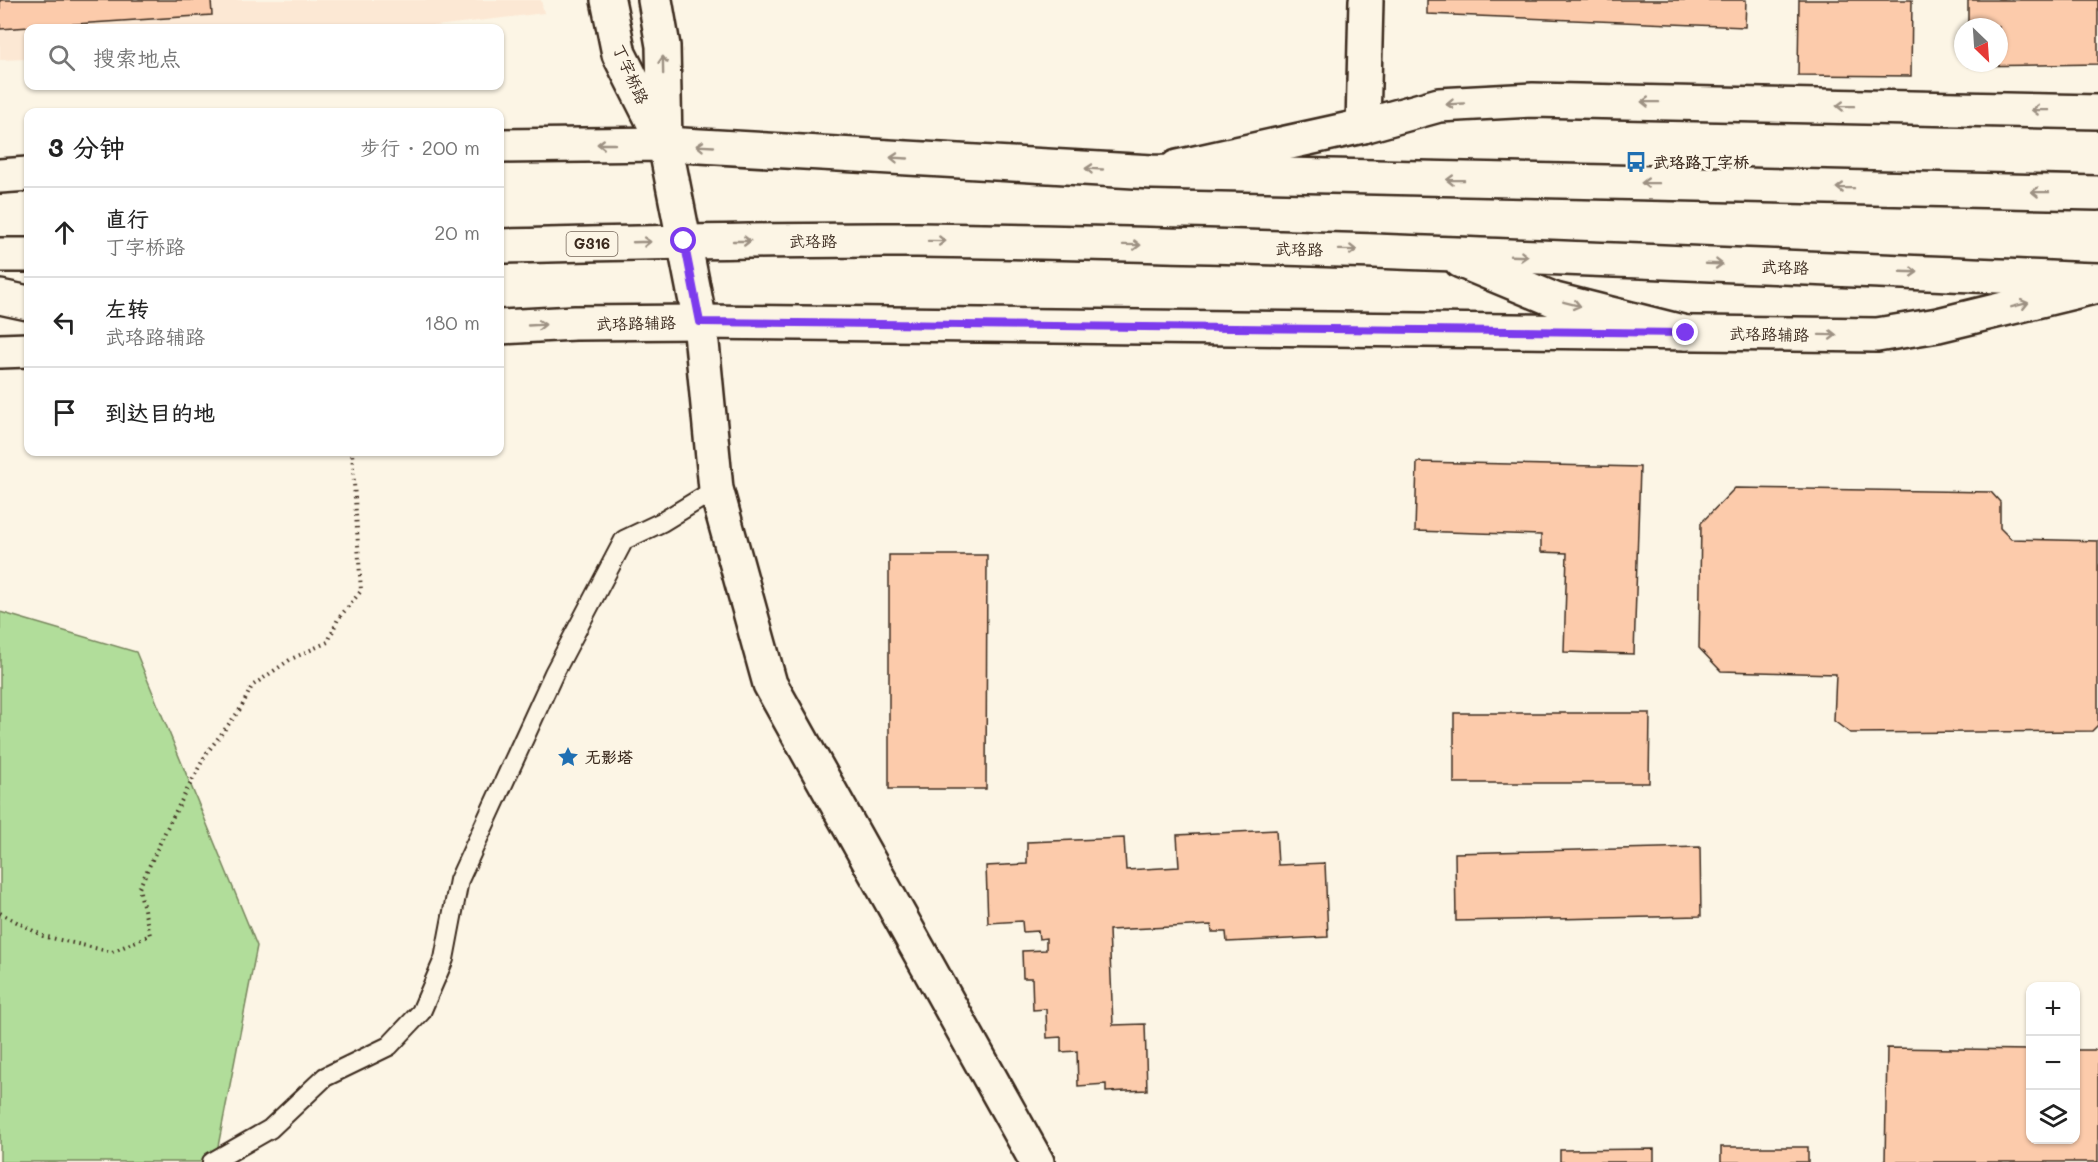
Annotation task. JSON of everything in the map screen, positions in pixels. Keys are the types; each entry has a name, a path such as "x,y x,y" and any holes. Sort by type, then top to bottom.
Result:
{"main road":[{"name":"丁字桥路","path":"608,0 619,54 664,144"},
{"name":"丁字桥路","path":"655,0 663,46 664,144 700,322 716,489 770,684 1037,1162"},
{"path":"1363,126 1366,0"},
{"path":"1152,172 1363,126 1439,105 1533,100 2098,112"},
{"path":"504,146 664,144 1152,172 2098,193"},
{"path":"0,176 24,174"},
{"name":"武珞路","path":"504,246 684,241 928,240 1439,252 2098,280"},
{"path":"1439,252 1555,300 1686,333"},
{"path":"0,255 24,255"},
{"name":"武珞路辅路","path":"504,327 700,322 1877,335 1938,325 2098,286"},
{"path":"0,297 24,302"},
{"path":"0,351 24,350"}],"lane":[{"path":"212,1162 270,1129 325,1077 389,1046 421,1012 444,959 459,880 554,673 624,540 662,522 716,489"}],"path":[{"path":"0,913 43,936 112,952 150,935 139,888 166,828 206,754 241,708 252,686 291,659 328,642 338,620 361,591 352,456"}],"shaded area":[{"path":"0,0 541,0 544,13 452,24 24,24 24,59 0,60"}],"green space":[{"path":"0,612 136,652 257,946 215,1162 0,1162"}],"building":[{"path":"0,0 211,0 212,15 76,24 24,24 24,27 0,29"},
{"path":"1427,0 1746,0 1745,27 1427,14"},
{"path":"1799,0 1912,0 1911,76 1798,75"},
{"path":"1968,0 2098,0 2098,64 2008,65 2008,18 1968,18"},
{"path":"1417,462 1640,467 1634,654 1564,652 1567,553 1541,552 1541,535 1415,531"},
{"path":"1735,488 1991,492 2000,502 2000,528 2011,539 2098,541 2098,725 2092,731 1850,733 1834,721 1836,674 1721,671 1699,648 1701,523"},
{"path":"889,555 987,555 986,789 889,789"},
{"path":"1454,713 1650,713 1649,783 1454,783"},
{"path":"1276,830 1278,865 1325,863 1328,937 1227,942 1226,932 1212,932 1211,925 1109,930 1113,1025 1145,1024 1147,1090 1106,1092 1106,1084 1078,1086 1077,1051 1061,1052 1061,1037 1047,1038 1046,1009 1033,1010 1032,978 1023,978 1022,951 1046,950 1046,938 1039,939 1038,931 1023,932 1022,921 988,923 986,866 1027,864 1027,842 1124,838 1126,870 1179,867 1177,835"},
{"path":"1700,847 1701,916 1456,921 1455,853"},
{"path":"1887,1048 2026,1050 2026,1144 2080,1144 2080,1050 2098,1050 2098,1162 1885,1162"},
{"path":"1721,1147 1808,1147 1808,1162 1721,1162"},
{"path":"1654,1149 1654,1162 1560,1162 1560,1150"}],"place":[{"name":"武珞路丁字桥","path":"1636,162"},
{"name":"无影塔","path":"568,757"}],"route":[{"path":"684,241 700,322 1686,333"}]}
